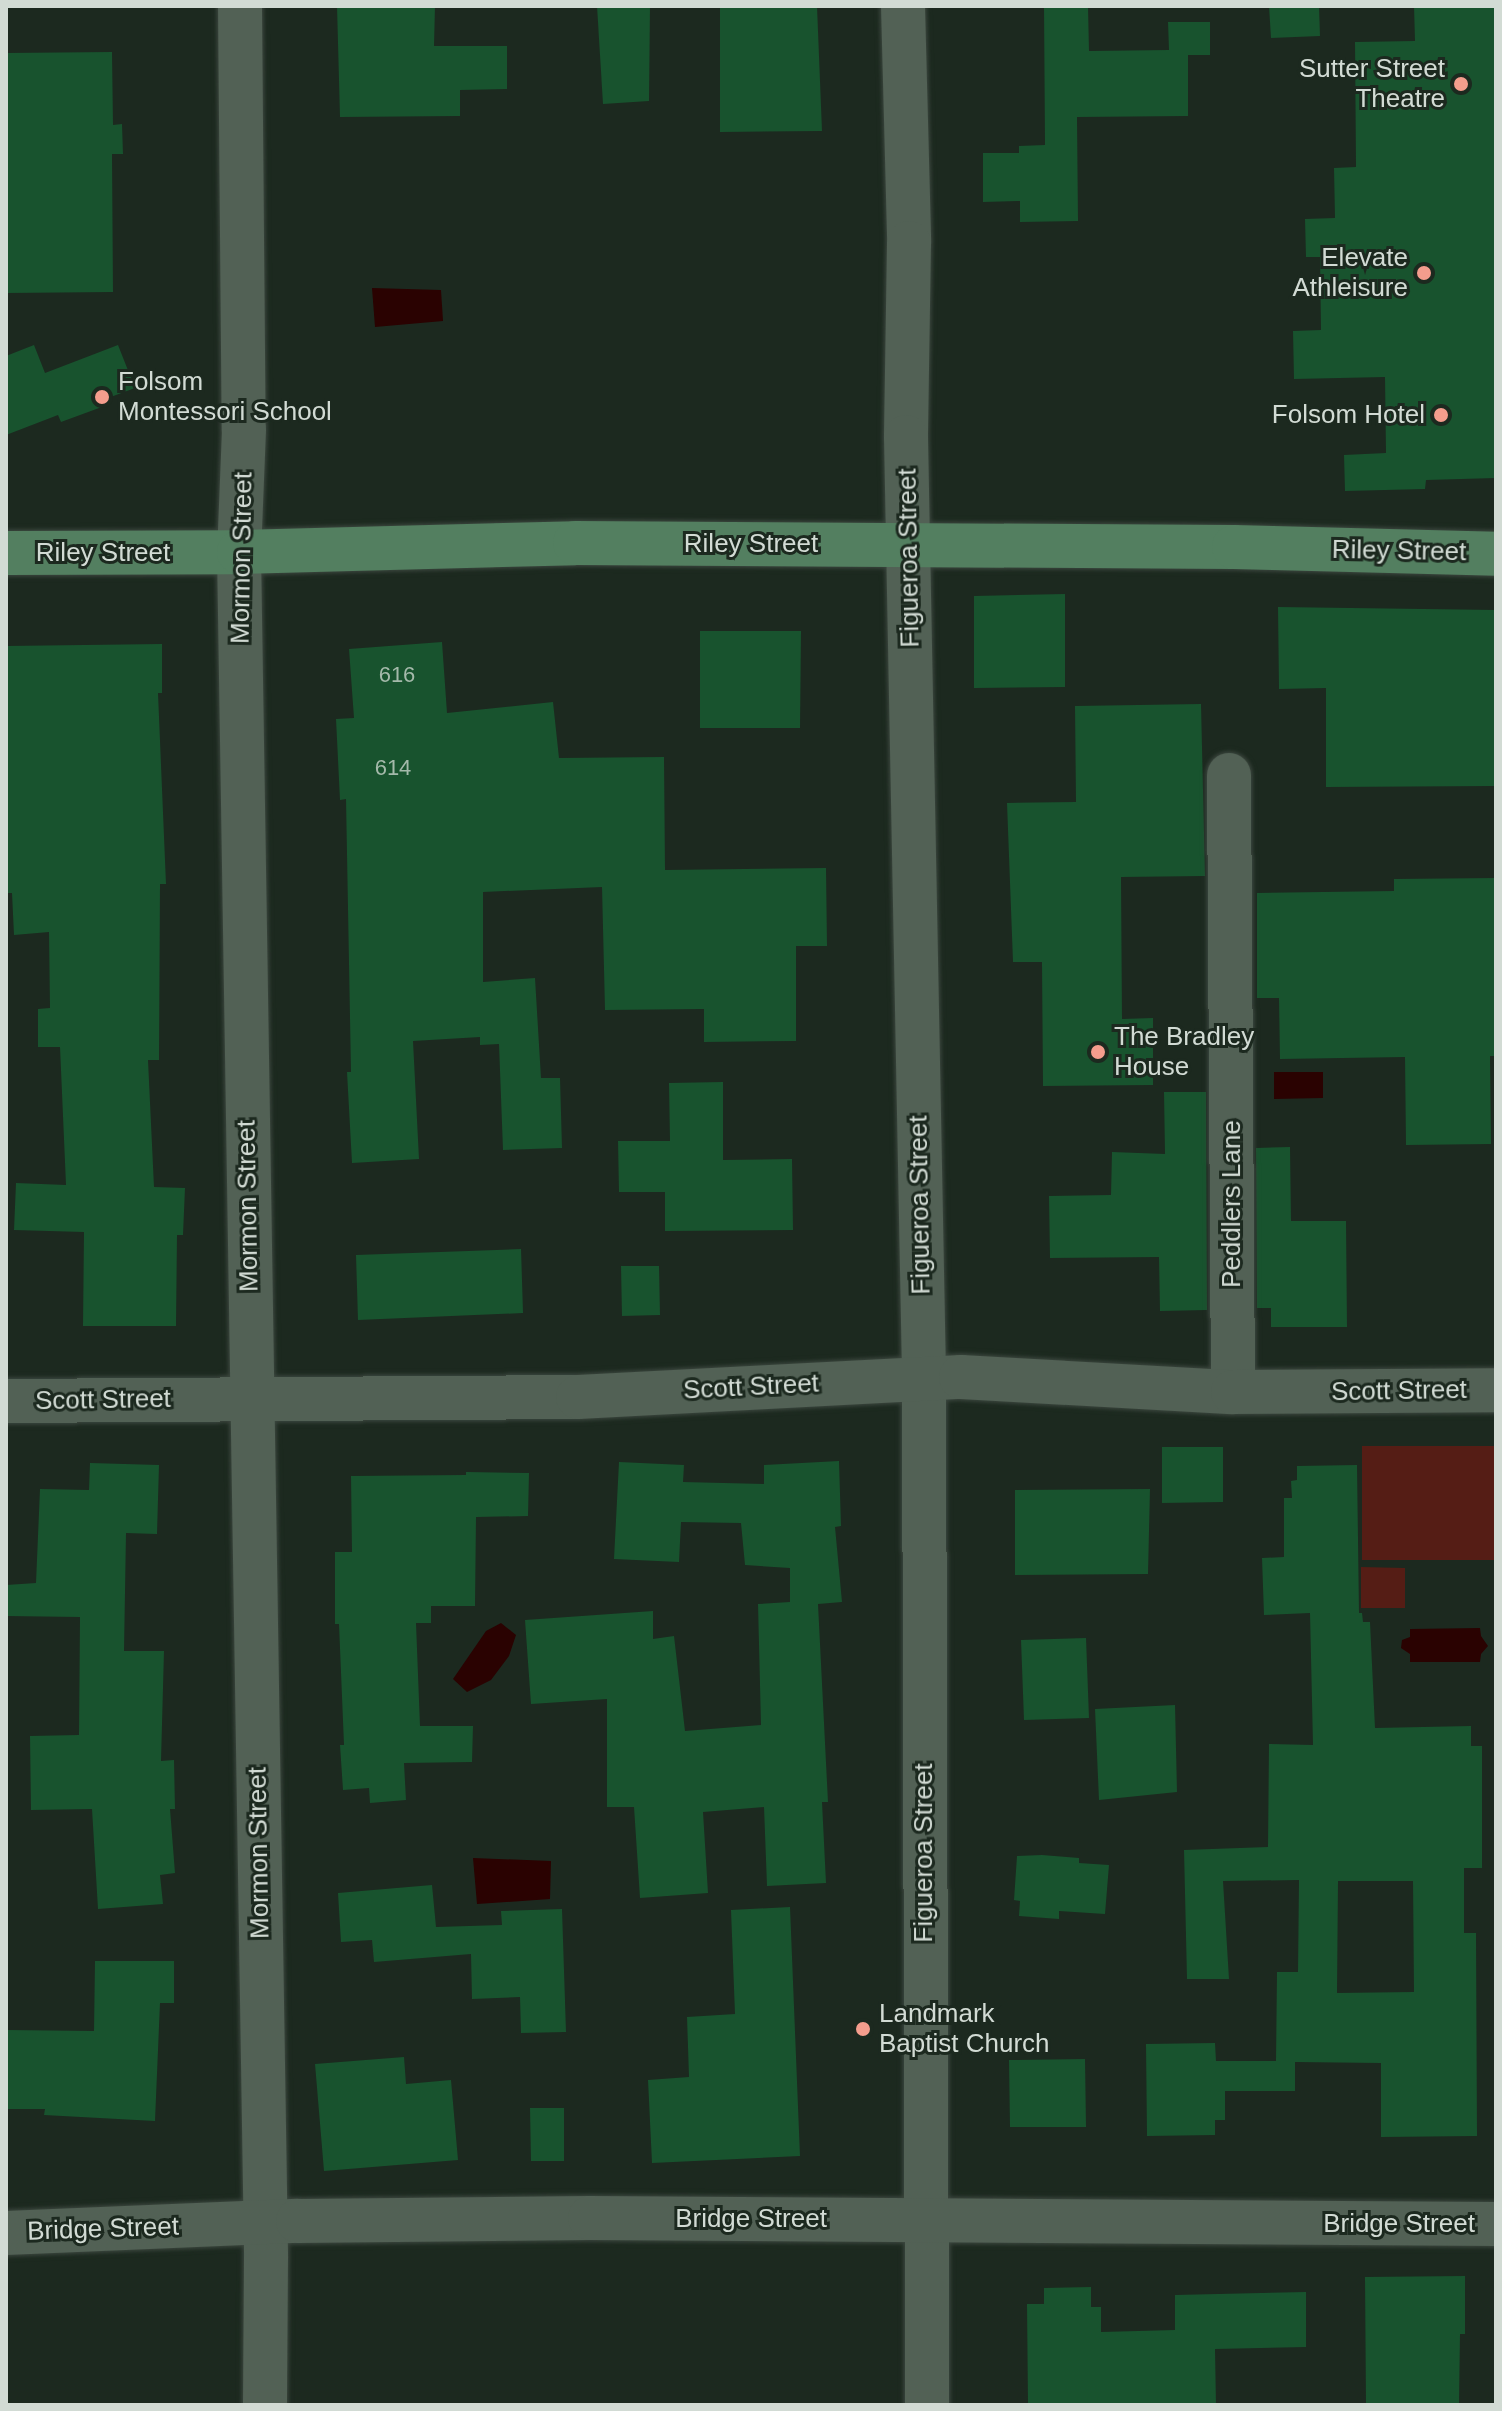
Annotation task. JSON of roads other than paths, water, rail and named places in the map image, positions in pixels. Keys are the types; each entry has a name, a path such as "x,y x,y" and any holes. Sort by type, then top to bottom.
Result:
{"main road":[{"name":"Riley Street","path":"6,553 239,552 575,543 1496,554"}],"street":[{"name":"Mormon Street","path":"240,6 244,430 239,552 265,2222 265,2405"},
{"name":"Figueroa Street","path":"903,6 909,243 906,437 924,1378 926,2221 929,2259 927,2405"},
{"name":"Peddlers Lane","path":"1229,775 1233,1392"},
{"name":"Scott Street","path":"6,1401 578,1397 924,1378 1233,1392 1496,1390"},
{"name":"Bridge Street","path":"6,2233 265,2222 590,2218 1496,2224"}],"place":[{"name":"Sutter Street Theatre","path":"1461,84"},
{"name":"Elevate Athleisure","path":"1424,273"},
{"name":"Folsom Montessori School","path":"102,397"},
{"name":"Folsom Hotel","path":"1441,415"},
{"name":"The Bradley House","path":"1098,1052"},
{"name":"Landmark Baptist Church","path":"863,2029"}]}
